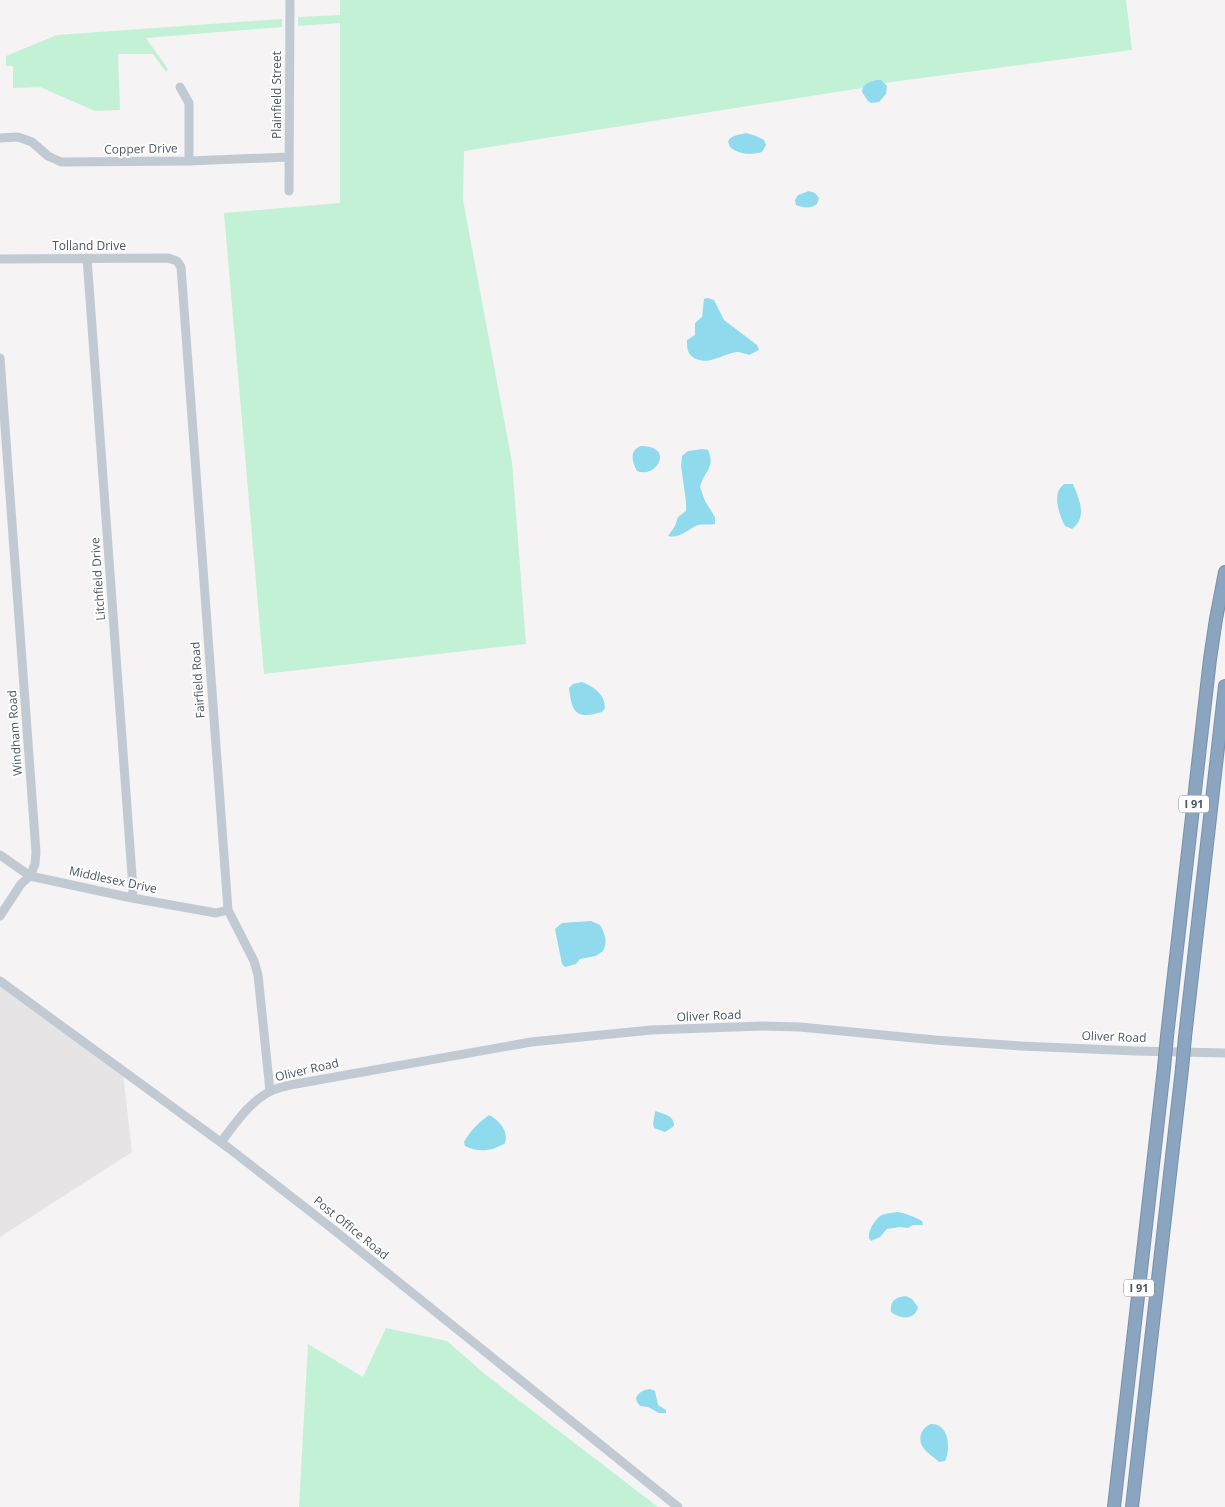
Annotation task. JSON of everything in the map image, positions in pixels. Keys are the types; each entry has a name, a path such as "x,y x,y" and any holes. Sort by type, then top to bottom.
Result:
{"highway":[{"name":"I 91","path":"1114,1507 1210,659 1225,572"},
{"name":"I 91","path":"1132,1507 1225,686"}],"street":[{"name":"Plainfield Street","path":"289,191 290,0"},
{"path":"180,87 189,103 189,161"},
{"name":"Copper Drive","path":"0,138 18,137 32,142 48,156 61,162 189,161 289,157"},
{"name":"Tolland Drive","path":"0,258 168,258 177,261"},
{"name":"Litchfield Drive","path":"87,258 132,898"},
{"name":"Fairfield Road","path":"177,261 181,268 190,371 228,910 254,961 258,976 270,1091"},
{"name":"Windham Road","path":"0,358 36,852 35,864 30,876 22,884 0,916"},
{"name":"Middlesex Drive","path":"0,855 30,876 132,898 216,913 228,910"},
{"name":"Post Office Road","path":"0,981 221,1142 678,1507"},
{"name":"Oliver Road","path":"221,1142 246,1111 270,1091 307,1081 531,1042 574,1037 762,1026 800,1027 1014,1046 1225,1053"}],"shaded area":[{"path":"0,981 123,1073 132,1152 0,1237"}],"green space":[{"path":"340,0 1126,0 1132,50 884,83 881,81 865,85 862,88 464,151 463,200 512,462 526,644 264,674 224,213 340,203 340,23 298,26 298,17 340,15"},
{"path":"282,19 282,27 146,38 168,69 166,72 153,54 118,54 120,110 95,111 40,87 13,88 13,66 6,66 6,56 57,35"},
{"path":"386,1328 447,1341 486,1375 658,1507 299,1507 308,1344 363,1377"}],"water":[{"path":"881,80 887,86 886,94 879,102 871,103 862,92 867,83"},
{"path":"746,133 764,140 766,145 762,152 746,154 737,152 730,147 728,141 730,139"},
{"path":"809,191 815,193 819,198 817,204 807,208 796,205 795,200 798,195"},
{"path":"704,299 714,300 724,320 757,345 759,350 749,355 737,352 705,361 694,358 690,354 687,340 695,335 695,323 702,317"},
{"path":"641,446 651,447 658,451 660,456 656,467 644,472 637,471 633,460 633,453"},
{"path":"708,450 711,461 700,487 705,501 715,517 715,524 698,525 680,535 668,536 675,526 678,517 686,511 681,466 682,456 688,451"},
{"path":"1064,484 1073,484 1081,508 1080,519 1072,529 1065,526 1058,508 1059,489"},
{"path":"582,682 591,686 601,695 605,703 605,708 602,712 586,715 576,712 569,688 573,684"},
{"path":"591,921 600,925 606,941 605,948 596,956 580,959 576,964 565,967 562,964 555,929 562,923"},
{"path":"656,1111 671,1117 674,1126 665,1132 654,1128"},
{"path":"489,1115 502,1126 506,1134 505,1143 496,1148 486,1150 475,1150 465,1146 464,1142 469,1134"},
{"path":"897,1212 907,1214 922,1221 923,1225 887,1229 880,1237 871,1241 869,1232 878,1218 884,1214"},
{"path":"906,1296 912,1299 918,1307 914,1315 903,1317 891,1312 891,1305 894,1300"},
{"path":"650,1389 655,1391 658,1405 666,1410 666,1413 659,1413 648,1407 640,1406 637,1402 638,1394"},
{"path":"931,1424 937,1425 945,1432 948,1450 945,1461 939,1462 921,1444 922,1432"}]}
